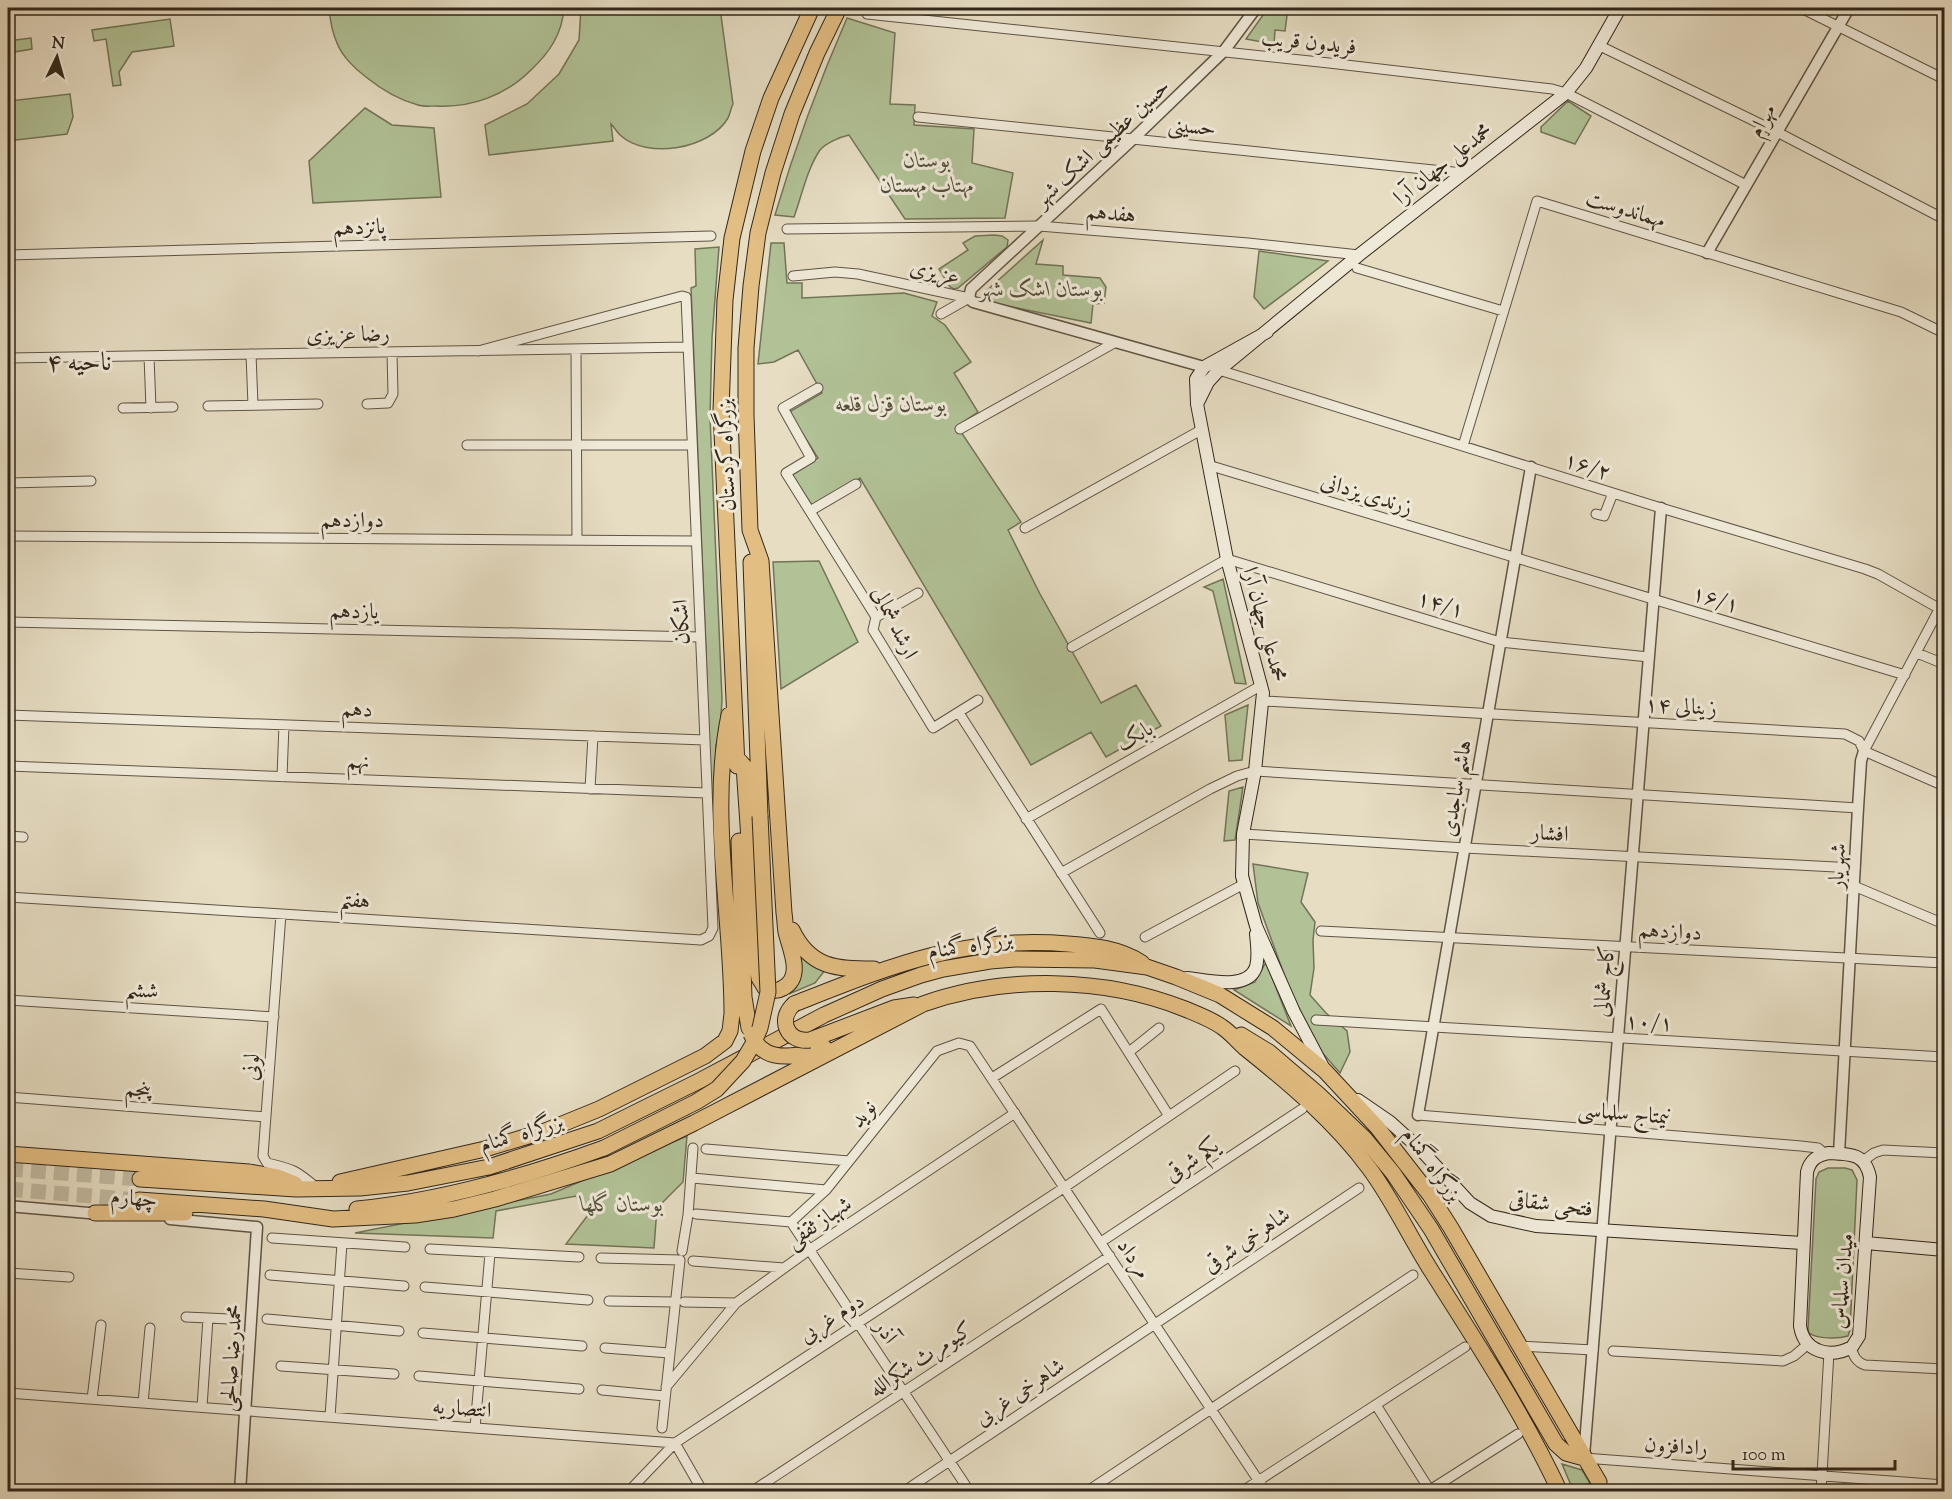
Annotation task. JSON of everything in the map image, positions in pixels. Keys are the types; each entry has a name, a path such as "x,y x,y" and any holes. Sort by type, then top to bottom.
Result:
{"highway":[{"name":"بزرگراه کردستان","path":"812,8 771,98 753,151 731,248 725,300 721,410 734,692 744,997 749,1028 755,1042 762,1050 776,1055 789,1056 810,1054 888,1017 923,1004"},
{"name":"بزرگراه کردستان","path":"736,758 744,766 758,972 762,984 775,991 786,986 795,973 784,913 761,561 750,530 746,348 758,233 773,173 792,114 817,53 839,8"},
{"path":"264,1209 344,1210 407,1203 545,1169 604,1148 696,1102 717,1089 743,1061 763,1019 768,992 750,530"},
{"path":"8,1154 249,1172 277,1177 312,1189 486,1149 544,1131 649,1086 705,1056 725,1041 732,1024 722,770 725,732 734,692"},
{"path":"784,913 801,946 817,960 837,968 883,969"},
{"path":"923,1004 894,1008 810,1040 797,1040 788,1032 784,1020 794,1004 883,969 966,947 1003,942 1033,942 1111,950 1130,956 1147,967"},
{"name":"بزرگراه گمنام","path":"140,1179 312,1189 360,1188 408,1183 489,1167 598,1131 824,1015 882,989 943,969 1015,959 1095,960 1147,967 1220,995 1273,1028 1325,1071 1390,1142 1430,1195 1451,1228 1599,1482"},
{"name":"بزرگراه گمنام","path":"139,1200 264,1209 333,1219 415,1215 454,1209 610,1164 694,1124 923,1004 943,997 1035,984 1069,985 1137,994 1166,1002 1222,1027 1309,1104 1351,1146 1370,1169 1419,1252 1469,1329 1560,1491"},
{"path":"1222,1027 1237,1032 1269,1052 1365,1139 1393,1173 1431,1228 1556,1444 1566,1452 1584,1458"},
{"path":"95,1213 206,1214 240,1208"}],"main road":[{"name":"محمدعلی جهان آرا","path":"1267,332 1358,262 1462,173 1566,93 1586,68 1620,8"},
{"path":"1204,367 1267,332"},
{"path":"1197,404 1208,382 1267,332"},
{"name":"محمدعلی جهان آرا","path":"1204,367 1196,379 1197,404 1227,559 1262,685 1264,701 1256,771 1243,834 1241,868 1256,926"},
{"path":"1176,977 1230,982 1246,979 1253,973 1257,961 1256,926"},
{"path":"1256,926 1294,1012 1325,1071"},
{"name":"فتحی شقاقی","path":"1342,1089 1390,1122 1421,1150 1470,1203 1491,1216 1536,1226 1803,1243"},
{"path":"1825,1154 1854,1156 1863,1161"},
{"name":"میدان سلماس","path":"1825,1154 1813,1160 1807,1172 1800,1326 1802,1337 1807,1345 1829,1352 1840,1352 1851,1348 1860,1336 1870,1177 1863,1161"},
{"path":"1866,1243 1944,1250"}],"street":[{"name":"حسین عظیمی اشک شهر","path":"969,298 971,290 1224,51 1256,8"},
{"path":"1801,8 1944,79"},
{"name":"مهرام","path":"1707,253 1849,8"},
{"name":"فریدون قریب","path":"867,14 1224,51 1552,89 1566,93 1746,185"},
{"path":"1598,45 1777,132 1944,219"},
{"name":"حسینی","path":"918,117 1462,173"},
{"name":"مهماندوست","path":"1463,446 1537,201 1901,312 1944,333"},
{"name":"هفدهم","path":"787,229 1039,226 1248,243 1358,262 1503,311"},
{"name":"پانزدهم","path":"8,255 711,236"},
{"name":"عزیزی","path":"793,276 835,272 858,273 969,298 973,302 1204,367"},
{"name":"اشکان","path":"478,351 682,296 686,297 713,928 707,938 701,940"},
{"path":"941,314 969,298"},
{"path":"960,429 1114,343"},
{"name":"رضا عزیزی","path":"8,358 688,347"},
{"path":"576,349 577,540"},
{"path":"367,404 388,403 392,399 392,352"},
{"path":"251,354 253,405"},
{"path":"149,356 151,408"},
{"name":"۱۶/۲","path":"1220,370 1661,508 1865,568 1940,609"},
{"name":"ارشد شمالی","path":"818,388 783,408 811,458 786,473 876,616 873,630 933,728 959,713"},
{"path":"208,406 318,404"},
{"path":"123,408 173,407"},
{"path":"1025,528 1202,430"},
{"path":"466,446 692,445"},
{"name":"زرندی یزدانی","path":"1208,465 1515,558"},
{"name":"هاشم ساجدی","path":"1418,1115 1531,467"},
{"path":"8,483 92,481"},
{"path":"810,511 856,484"},
{"path":"1596,514 1604,516 1613,493"},
{"name":"کاج شمالی","path":"1584,1458 1661,508"},
{"name":"دوازدهم","path":"8,536 696,541"},
{"name":"۱۶/۱","path":"1515,558 1905,675"},
{"path":"1072,647 1227,559"},
{"name":"۱۴/۱","path":"1227,559 1500,642 1649,657"},
{"path":"876,616 918,593"},
{"name":"شهریار","path":"1839,1154 1858,808 1863,756 1944,600"},
{"name":"یازدهم","path":"8,622 700,637"},
{"path":"1917,653 1944,664"},
{"name":"بابک","path":"1026,819 1262,685"},
{"path":"978,700 959,713 1100,933"},
{"name":"زینالی ۱۴","path":"1264,701 1845,735 1859,741 1863,756 1944,786"},
{"name":"دهم","path":"8,716 705,740"},
{"path":"282,777 284,725"},
{"path":"590,789 593,736"},
{"name":"نهم","path":"8,766 707,793"},
{"path":"1061,873 1202,793 1256,771 1858,808"},
{"name":"افشار","path":"1243,834 1855,868"},
{"path":"8,836 22,837"},
{"path":"1145,937 1244,884"},
{"path":"1854,886 1944,924"},
{"name":"هفتم","path":"8,897 701,940"},
{"name":"لونی","path":"281,914 264,1159 267,1162 291,1168 312,1189"},
{"name":"دوازدهم","path":"1321,931 1944,963"},
{"name":"ششم","path":"8,1000 274,1017"},
{"path":"992,1078 1101,1009 1169,1116"},
{"name":"۱۰/۱","path":"1316,1020 1944,1057"},
{"path":"1129,1052 1159,1028"},
{"name":"نوید","path":"791,1222 826,1190 938,1051 959,1043 970,1046"},
{"name":"مرداد","path":"970,1046 1266,1491"},
{"name":"دوم غربی","path":"628,1491 675,1443 1065,1187 1235,1071"},
{"name":"پنجم","path":"8,1097 266,1117"},
{"name":"یکم شرقی","path":"1101,1242 1302,1109"},
{"name":"شهباز ثقفی","path":"666,1391 736,1304 809,1250 1015,1113"},
{"name":"نیمتاج سلماسی","path":"1418,1115 1815,1147 1825,1154"},
{"path":"662,1428 669,1353 679,1302 681,1256 692,1178 693,1148"},
{"path":"706,1149 849,1161"},
{"path":"1863,1161 1874,1153 1889,1150 1944,1153"},
{"path":"692,1178 826,1190"},
{"name":"شاهرخی شرقی","path":"1155,1323 1359,1188"},
{"name":"چهارم","path":"8,1206 258,1227"},
{"path":"696,1214 791,1222"},
{"name":"آذر","path":"791,1222 970,1491"},
{"name":"محمدرضا صالحی","path":"240,1491 258,1227"},
{"path":"272,1238 405,1247"},
{"path":"330,1417 342,1243"},
{"path":"430,1249 579,1257"},
{"path":"475,1428 490,1253"},
{"path":"602,1258 681,1256"},
{"name":"کیومرث شکرالله","path":"751,1491 1110,1256"},
{"path":"693,1261 784,1268"},
{"path":"8,1273 69,1277"},
{"path":"270,1275 404,1286"},
{"path":"1086,1491 1413,1275"},
{"path":"426,1287 588,1300"},
{"path":"609,1301 736,1304"},
{"path":"186,1317 229,1319"},
{"path":"202,1407 208,1318"},
{"path":"267,1319 399,1331"},
{"name":"شاهرخی غربی","path":"903,1491 1155,1323"},
{"path":"92,1399 100,1325"},
{"path":"143,1403 150,1328"},
{"path":"423,1333 582,1346"},
{"path":"1613,1351 1783,1360 1794,1356 1807,1345"},
{"path":"1519,1346 1593,1350"},
{"path":"1241,1491 1465,1347"},
{"path":"605,1348 669,1353"},
{"path":"1851,1348 1858,1362 1865,1365 1944,1369"},
{"path":"1821,1491 1829,1352"},
{"path":"281,1366 394,1374"},
{"path":"419,1376 579,1389"},
{"path":"602,1390 666,1391"},
{"name":"انتصاریه","path":"8,1393 675,1443"},
{"path":"1376,1405 1431,1491 1518,1434"},
{"path":"675,1443 703,1491"},
{"name":"رادافزون","path":"1584,1458 1944,1485"}],"green space":[{"path":"329,8 564,8 561,26 549,49 531,70 511,86 488,98 463,105 420,106 391,94 353,66 337,43 331,26"},
{"path":"581,8 720,8 733,104 728,118 719,129 707,137 677,148 661,149 632,143 620,135 611,124 613,141 489,155 485,125 527,104 559,74 579,40"},
{"path":"1268,8 1288,8 1285,31 1275,30 1274,44 1246,39"},
{"name":"بوستان مهتاب مهستان","path":"847,18 895,33 890,104 915,105 914,125 974,129 972,163 1013,173 1005,218 905,219 849,135 826,145 815,157 794,217 775,215 808,115"},
{"path":"170,19 174,46 132,52 119,72 121,85 113,86 106,39 94,41 92,30"},
{"path":"31,38 32,49 8,53 8,41"},
{"path":"8,90 10,101 70,94 73,117 67,134 8,141"},
{"path":"1568,101 1591,116 1575,144 1541,132 1541,127"},
{"path":"365,108 392,125 434,128 441,197 313,203 309,161"},
{"path":"994,235 1008,240 1007,247 958,288 950,287 939,269 968,250 963,243 975,236"},
{"name":"بوستان اشک شهر","path":"1043,240 1036,264 1063,266 1063,275 1100,278 1106,287 1104,303 1093,304 1091,323 993,303 985,292"},
{"name":"بوستان قزل قلعه","path":"771,243 784,243 787,283 802,283 802,298 904,293 937,302 932,316 945,325 971,362 954,373 978,412 957,426 1021,522 1008,530 1040,594 1101,703 1136,685 1161,726 1106,757 1091,732 1031,765 860,478 813,507 792,475 818,458 789,412 822,393 798,350 774,362 758,364"},
{"path":"719,247 712,338 710,417 722,699 720,735 716,745 715,792 710,797 691,288 696,286 695,249"},
{"path":"1259,251 1328,261 1264,309 1254,297"},
{"path":"819,561 858,642 781,689 773,562"},
{"path":"1223,579 1246,684 1235,683 1213,591 1204,587"},
{"path":"1248,705 1242,760 1229,761 1225,715"},
{"path":"1243,787 1235,840 1224,841 1229,791"},
{"path":"1253,864 1308,873 1301,902 1315,922 1314,968 1310,995 1347,1031 1350,1052 1340,1073 1319,1049 1288,985 1258,903"},
{"path":"795,948 826,969 815,983 789,994 798,984 800,973"},
{"path":"1266,962 1291,1026 1234,990 1255,982"},
{"name":"بوستان گلها","path":"687,1136 683,1182 657,1208 654,1248 566,1244 588,1215 576,1196 496,1211 493,1238 355,1233 551,1194"},
{"path":"1828,1168 1852,1170 1857,1180 1850,1330 1848,1336 1833,1338 1813,1335 1808,1329 1816,1179 1819,1172"},
{"path":"1562,1464 1582,1470 1590,1483 1573,1490"}],"tunnel":[{"path":"8,1169 140,1179"},
{"path":"8,1189 139,1200"}],"district":[{"name":"ناحیه ۴","path":"79,361"}]}
